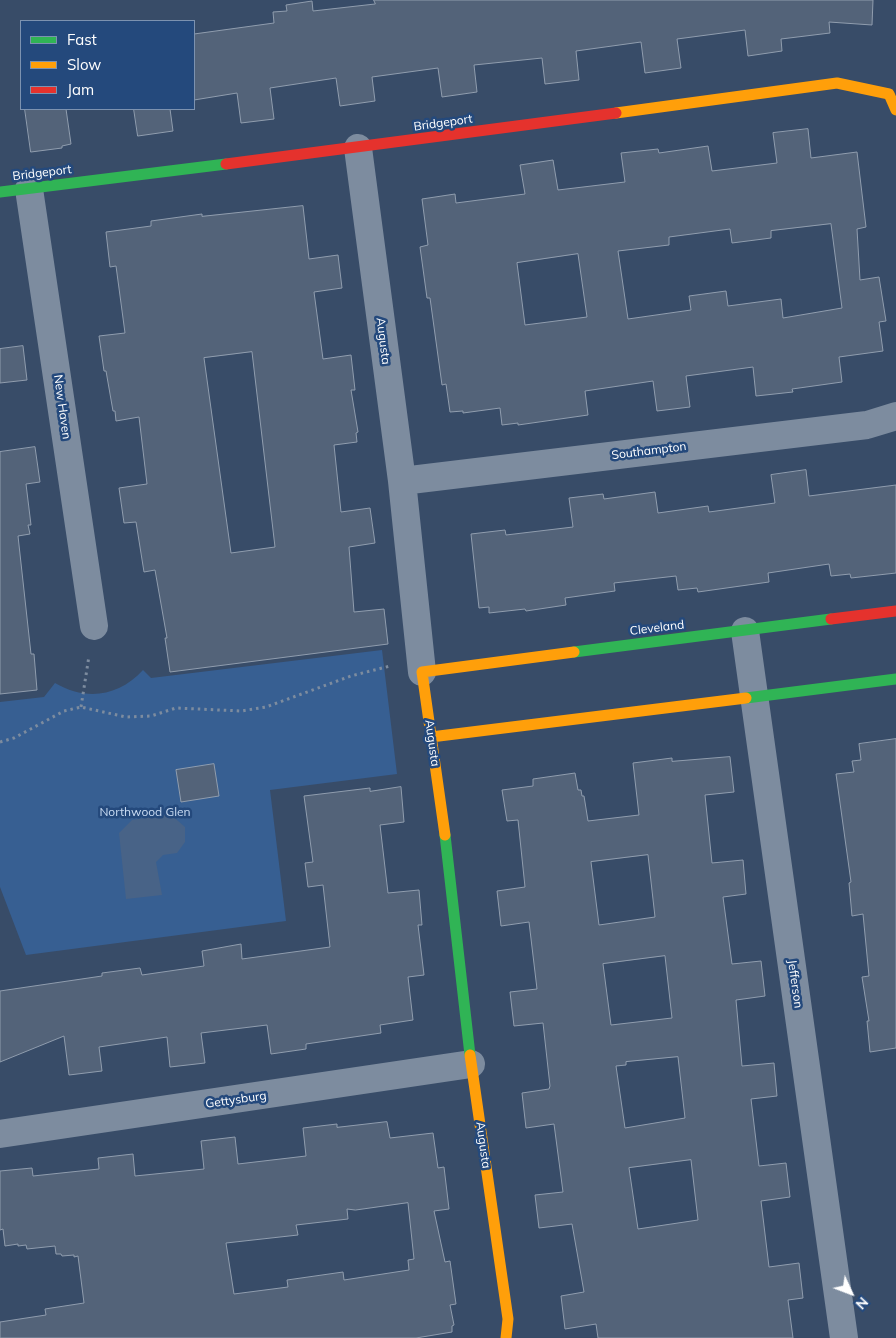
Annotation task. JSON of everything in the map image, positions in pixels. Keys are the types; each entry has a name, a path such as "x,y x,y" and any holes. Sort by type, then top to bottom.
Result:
{"street":[{"name":"Bridgeport","path":"0,192 358,148 837,83 889,94 896,110"},
{"name":"Augusta","path":"358,148 402,480 422,667 448,855 471,1064 508,1319 506,1338"},
{"name":"New Haven","path":"29,189 94,626"},
{"name":"Southampton","path":"402,480 867,425 896,416"},
{"name":"Cleveland","path":"422,667 745,631 896,611"},
{"name":"Jefferson","path":"745,631 844,1338"},
{"path":"431,737 896,679"},
{"name":"Gettysburg","path":"0,1134 471,1064"}],"path":[{"path":"81,707 94,626"},
{"path":"0,742 14,738 64,711 81,707 126,717 151,716 176,708 241,711 266,707 351,676 380,668 422,667"}],"green space":[{"name":"Northwood Glen","path":"382,650 397,774 270,790 286,921 26,955 0,887 0,702 44,697 55,683 67,689 90,694 112,691 123,686 143,670 151,678"}],"shaded area":[{"path":"170,814 185,827 185,842 177,853 163,855 156,862 162,895 126,899 119,833 132,820"}],"building":[{"path":"374,0 873,0 872,25 829,22 830,33 781,39 782,51 748,56 745,30 677,39 681,68 645,73 641,42 576,51 579,80 545,84 542,58 474,65 477,92 442,97 438,68 372,77 375,101 340,106 336,78 270,88 274,119 241,123 237,93 195,100 195,34 274,23 273,12 287,11 286,5 312,1 313,11 375,4"},
{"path":"25,110 66,110 71,144 62,146 62,148 31,152"},
{"path":"134,110 170,110 173,131 138,136"},
{"path":"808,129 811,158 857,152 866,227 857,229 860,280 879,277 886,321 879,322 883,351 839,357 842,382 792,389 793,392 756,396 753,367 686,376 690,407 657,411 653,381 585,391 588,415 518,425 518,423 502,425 500,408 463,413 463,411 450,412 446,384 442,385 430,298 427,298 420,247 428,245 422,199 455,194 456,203 525,194 520,165 553,160 558,190 625,182 621,153 658,149 659,153 708,146 712,171 777,163 773,133","holes":["831,224 842,308 783,318 781,299 728,306 726,291 689,296 691,310 628,319 618,251 669,245 669,237 730,229 732,243 771,238 771,231","578,254 587,317 525,325 517,263"]},
{"path":"303,206 309,259 338,255 342,288 314,292 323,359 351,355 355,390 351,390 358,432 356,433 357,442 334,445 341,512 370,508 375,543 349,547 354,612 384,609 388,644 170,672 165,638 167,638 155,570 144,572 136,522 124,523 119,488 147,484 139,417 116,421 106,371 104,371 99,336 125,333 116,266 110,267 106,232 151,226 151,221 202,214 202,216","holes":["252,352 275,547 231,553 204,358"]},
{"path":"23,346 27,380 0,383 0,349"},
{"path":"35,447 40,482 26,484 31,525 28,525 30,534 18,536 31,654 34,654 37,690 0,694 0,452"},
{"path":"806,470 809,496 896,485 896,573 851,578 850,574 831,576 829,564 768,573 769,582 698,592 697,588 678,590 676,576 614,583 615,591 565,598 566,605 526,611 525,609 489,613 489,607 479,608 471,534 505,530 506,535 573,527 569,498 603,494 604,499 655,492 658,513 708,506 709,512 775,503 771,475"},
{"path":"896,739 896,1048 870,1052 867,1021 869,1021 862,977 869,976 863,914 852,916 849,883 851,882 836,774 854,772 852,761 861,760 859,744"},
{"path":"730,757 734,792 705,795 712,863 743,860 746,894 723,897 732,964 761,961 765,996 736,1000 742,1066 774,1063 777,1096 751,1099 759,1166 786,1163 790,1197 761,1201 769,1267 799,1263 803,1298 788,1300 793,1338 598,1338 596,1324 565,1329 561,1296 584,1292 572,1224 539,1228 535,1195 563,1192 554,1124 526,1128 522,1093 549,1089 550,1086 543,1023 514,1026 510,992 537,989 529,922 501,926 497,891 525,887 518,820 507,821 502,790 533,786 533,779 575,773 578,790 581,790 582,796 584,796 588,821 639,815 633,763 672,758 672,761","holes":["648,855 655,917 599,925 591,862","665,956 672,1018 611,1025 603,964","678,1057 685,1118 625,1128 616,1066 626,1065 626,1062","691,1160 698,1220 638,1229 629,1168"]},
{"path":"214,764 219,796 181,802 176,770"},
{"path":"401,787 404,822 380,825 388,893 419,890 422,925 418,925 424,975 408,977 413,1020 380,1025 381,1033 306,1044 306,1049 271,1054 267,1025 201,1033 205,1063 170,1067 167,1037 99,1047 102,1071 69,1075 64,1036 0,1062 0,991 102,976 102,973 140,968 142,975 204,966 202,951 241,944 242,959 330,947 323,885 308,887 305,863 313,862 304,796 370,788 370,791"},
{"path":"387,1122 390,1138 433,1133 438,1168 444,1167 449,1209 434,1211 445,1262 450,1261 456,1304 450,1305 454,1325 452,1326 452,1332 416,1338 0,1338 0,1322 46,1315 45,1309 84,1303 78,1256 56,1254 55,1246 27,1249 26,1245 5,1246 3,1229 0,1230 0,1171 32,1168 33,1176 99,1169 98,1158 133,1154 135,1176 204,1169 201,1141 235,1137 238,1164 306,1156 303,1128 337,1124 337,1127","holes":["408,1203 414,1259 408,1260 409,1270 344,1280 343,1272 287,1280 288,1287 234,1294 226,1243 298,1235 296,1225 348,1219 347,1209 355,1210"]}],"traffic: fast":[{"path":"0,192 226,164"},
{"path":"574,652 831,619"},
{"path":"746,698 896,679"},
{"path":"445,835 470,1055"}],"traffic: slow":[{"path":"616,113 837,83 889,94 896,110"},
{"path":"445,835 422,672 574,652"},
{"path":"431,737 746,698"},
{"path":"470,1055 508,1319 506,1338"}],"traffic: jam":[{"path":"226,164 616,113"},
{"path":"831,619 896,611"}]}
